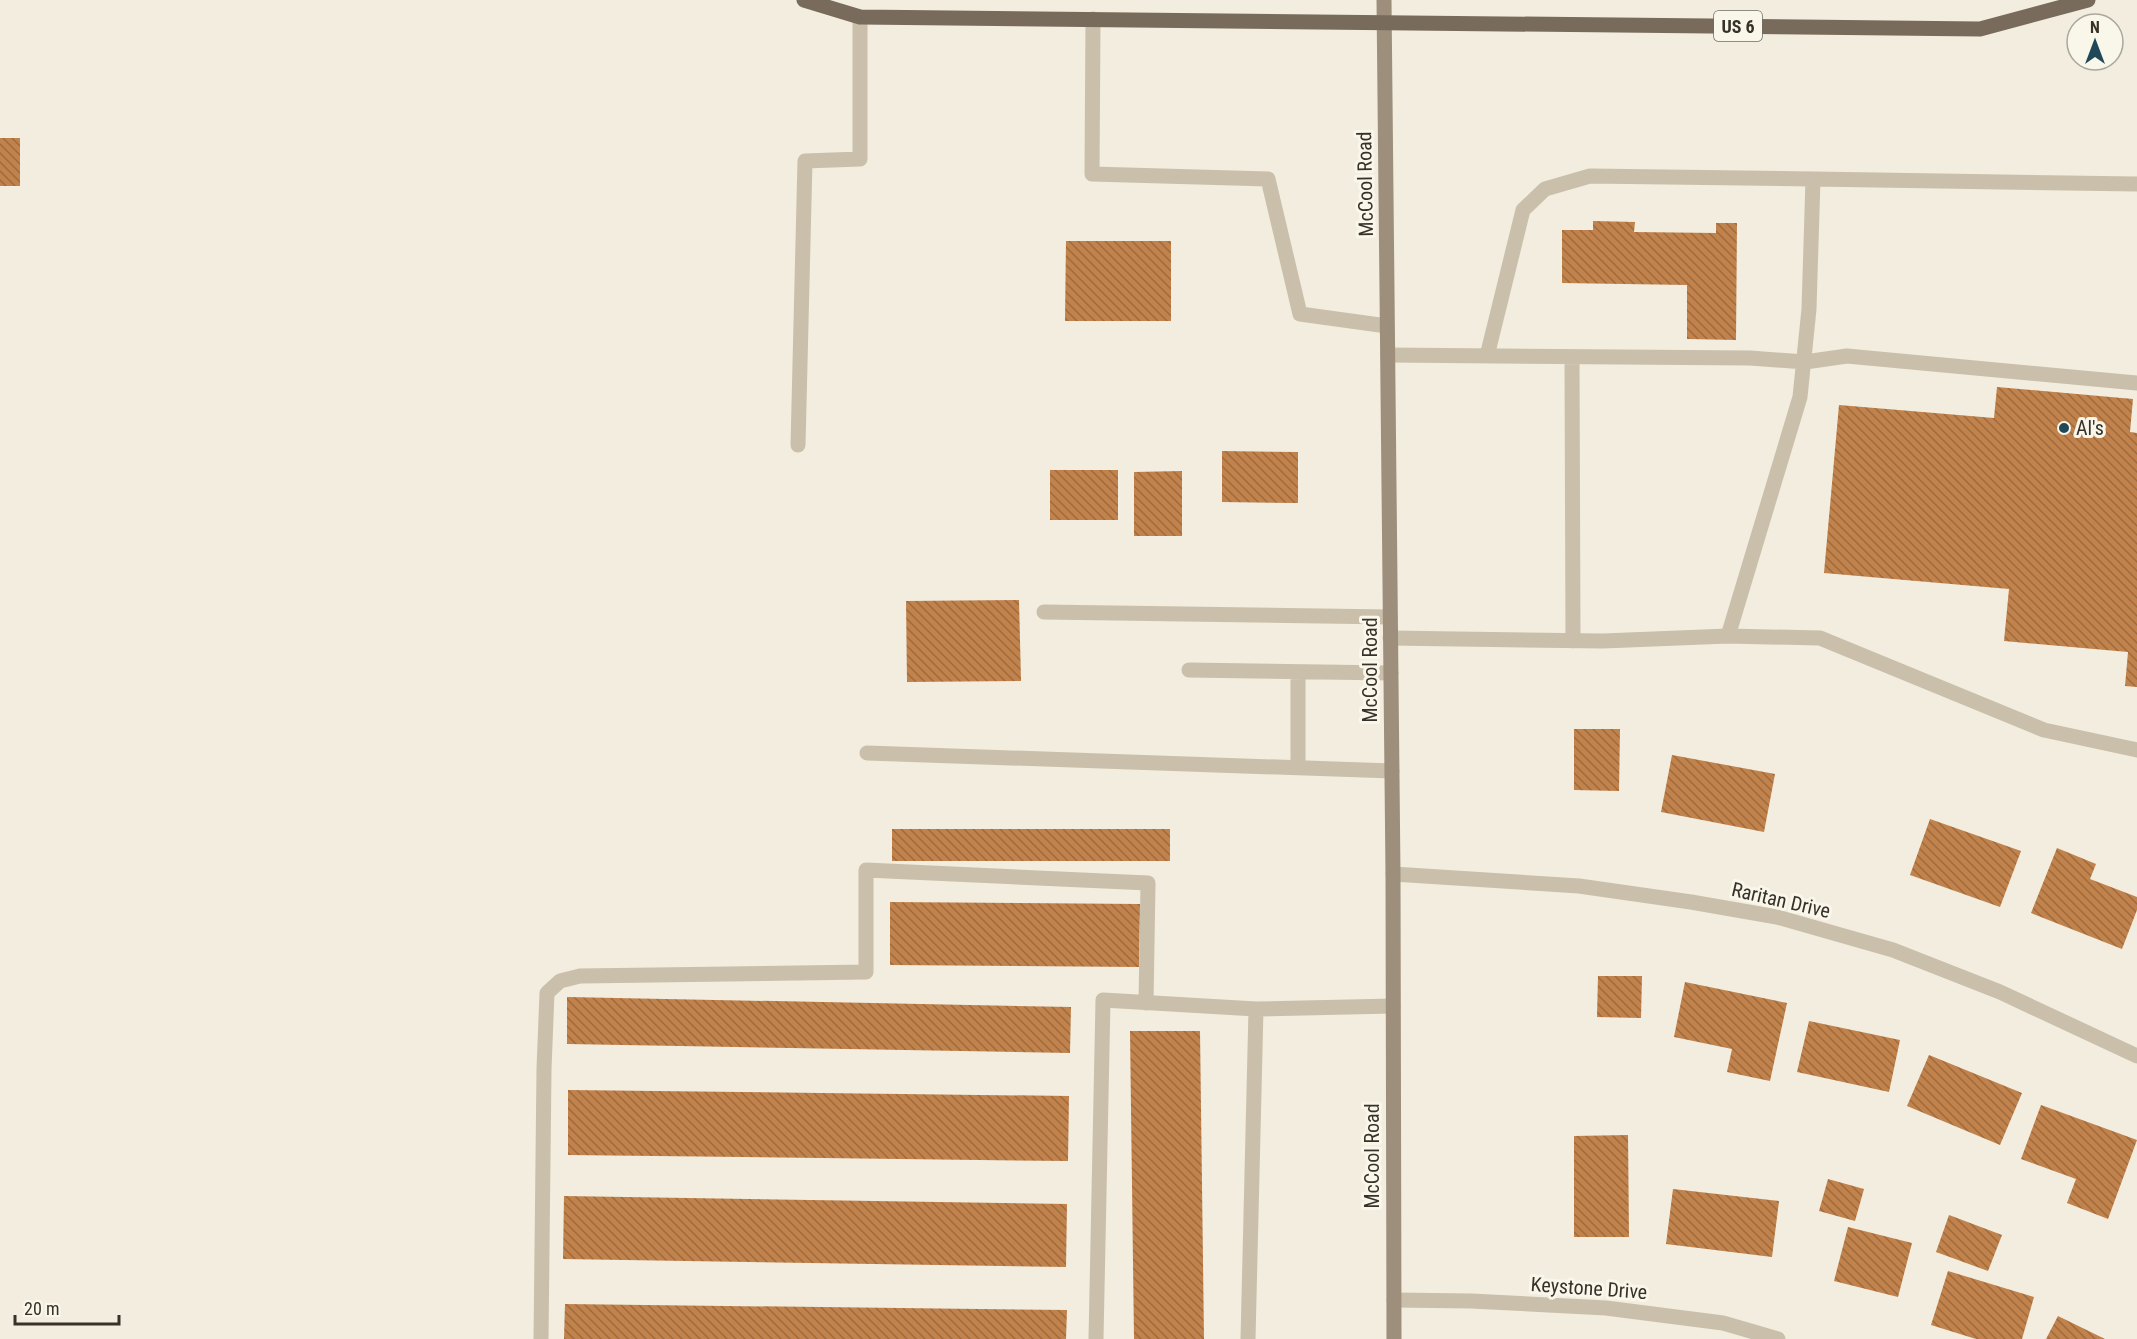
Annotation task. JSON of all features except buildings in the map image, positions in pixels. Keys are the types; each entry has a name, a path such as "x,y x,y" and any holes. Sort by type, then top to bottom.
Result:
{"main road":[{"name":"US 6","path":"804,0 860,17 1980,28 2088,0"}],"street":[{"name":"McCool Road","path":"1384,0 1393,874 1394,1339"},
{"path":"798,445 805,161 860,159 860,17"},
{"path":"1093,19 1092,174 1268,179 1300,314 1387,326"},
{"path":"1487,356 1522,210 1545,189 1590,176 2137,184"},
{"path":"1728,636 1800,397 1809,309 1813,179"},
{"path":"1388,355 1750,358 1805,362 1847,356 2137,383"},
{"path":"1572,357 1573,641"},
{"path":"1044,612 1390,617"},
{"path":"1390,638 1573,641 1728,636 1820,638 2044,730 2137,750"},
{"path":"1189,670 1391,673"},
{"path":"1298,672 1298,767"},
{"path":"867,753 1392,771"},
{"path":"542,1339 543,1069 547,993 560,981 580,976 866,972 866,870 1148,883 1146,1003"},
{"name":"Raritan Drive","path":"1393,874 1579,886 1777,917 1893,950 2000,992 2137,1056"},
{"path":"1096,1339 1103,1000 1256,1009 1393,1006"},
{"path":"1248,1339 1256,1009"},
{"name":"Keystone Drive","path":"1394,1300 1606,1308 1723,1323 1778,1339"}],"place":[{"name":"Al's","path":"2064,428"}]}
